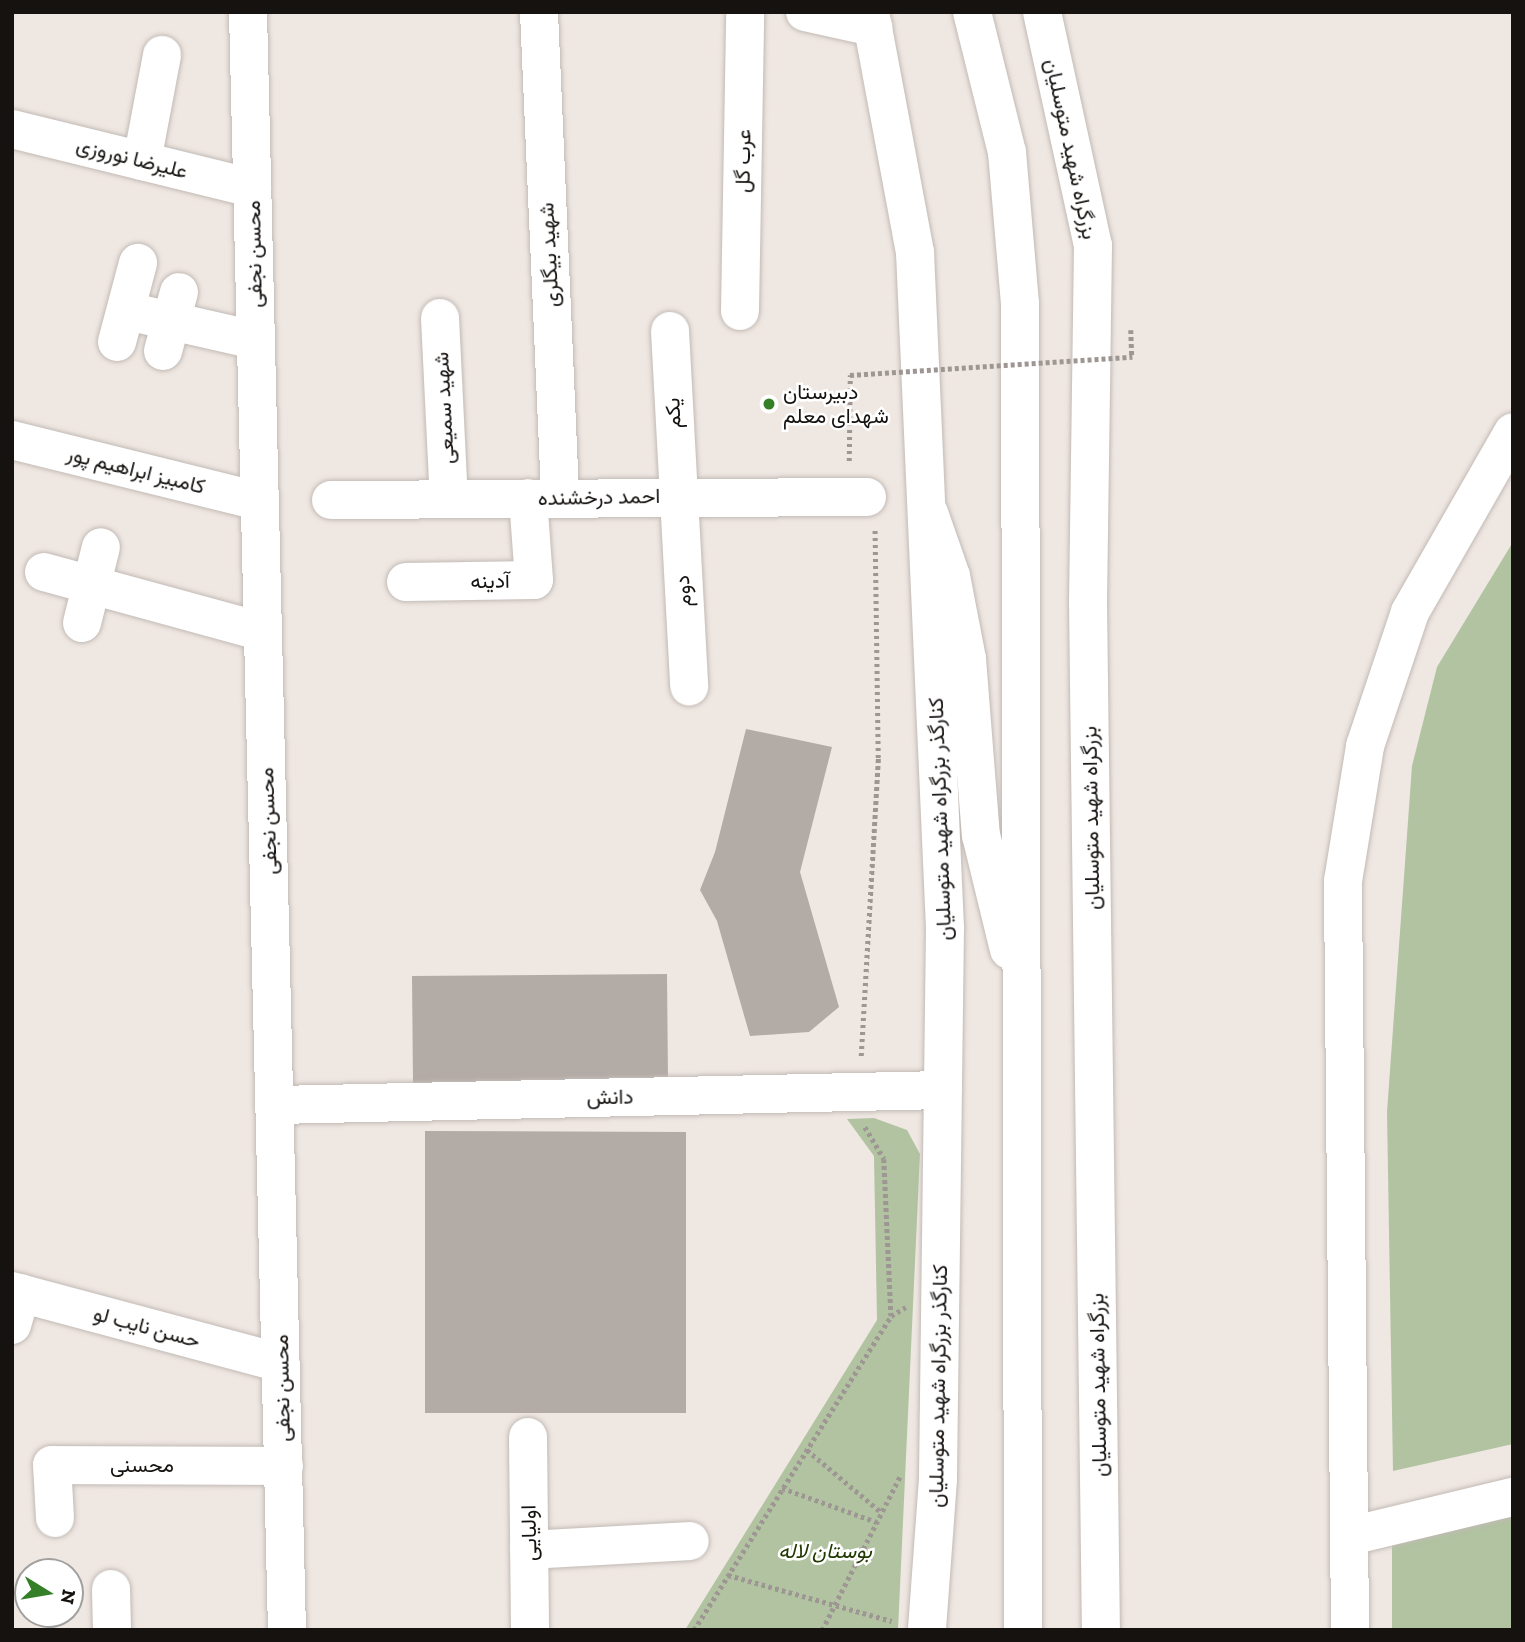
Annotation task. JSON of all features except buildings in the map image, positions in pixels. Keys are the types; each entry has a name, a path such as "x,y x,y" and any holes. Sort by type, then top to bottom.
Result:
{"main road":[{"name":"محسن نجفی","path":"248,12 262,632 277,1105 286,1630"},
{"name":"شهید بیگلری","path":"539,12 544,498"},
{"name":"عرب گل","path":"740,311 745,12"},
{"path":"805,12 871,20"},
{"path":"972,12 1007,152 1020,304 1023,1630"},
{"name":"بزرگراه شهید متوسلیان","path":"1042,12 1093,245 1088,602 1101,1630"},
{"name":"کنارگذر بزرگراه شهید متوسلیان","path":"871,20 915,252 929,513 945,927 938,1479 910,1626"},
{"path":"142,161 162,55"},
{"name":"علیرضا نوروزی","path":"12,129 252,188"},
{"path":"138,263 122,327 172,321 256,340"},
{"name":"شهید سمیعی","path":"440,317 449,499"},
{"name":"یکم","path":"670,331 677,496"},
{"path":"1350,1630 1343,881 1365,746 1410,612 1513,432"},
{"name":"کامبیز ابراهیم پور","path":"12,440 259,501"},
{"name":"احمد درخشنده","path":"331,500 677,496 858,484"},
{"name":"دوم","path":"677,496 689,686"},
{"name":"آدینه","path":"406,582 534,580 544,498"},
{"path":"929,513 951,576 967,659 988,873 1020,985"},
{"path":"82,623 101,547"},
{"path":"44,572 262,632"},
{"name":"دانش","path":"277,1105 943,1090"},
{"name":"حسن نایب لو","path":"15,1303 281,1363"},
{"name":"اولیایی","path":"528,1437 530,1630"},
{"name":"محسنی","path":"55,1518 52,1465 284,1466"},
{"path":"1350,1536 1513,1497"},
{"path":"529,1550 690,1541"},
{"path":"111,1589 112,1630"}],"path":[{"path":"861,1059 878,758 875,531 858,484 850,375 1132,357"},
{"path":"862,1124 884,1159 891,1316"},
{"path":"694,1630 891,1316 908,1306"},
{"path":"807,1450 882,1513"},
{"path":"822,1630 902,1472"},
{"path":"782,1488 877,1522"},
{"path":"728,1575 910,1626"}],"green space":[{"path":"1513,542 1513,1444 1393,1471 1387,1112 1412,766 1437,667"},
{"name":"بوستان لاله","path":"874,1118 907,1130 920,1154 898,1630 685,1630 877,1320 874,1156 847,1119"},
{"path":"1513,1514 1513,1630 1392,1630 1392,1542"}],"place":[{"name":"دبیرستان شهدای معلم","path":"769,404"}]}
